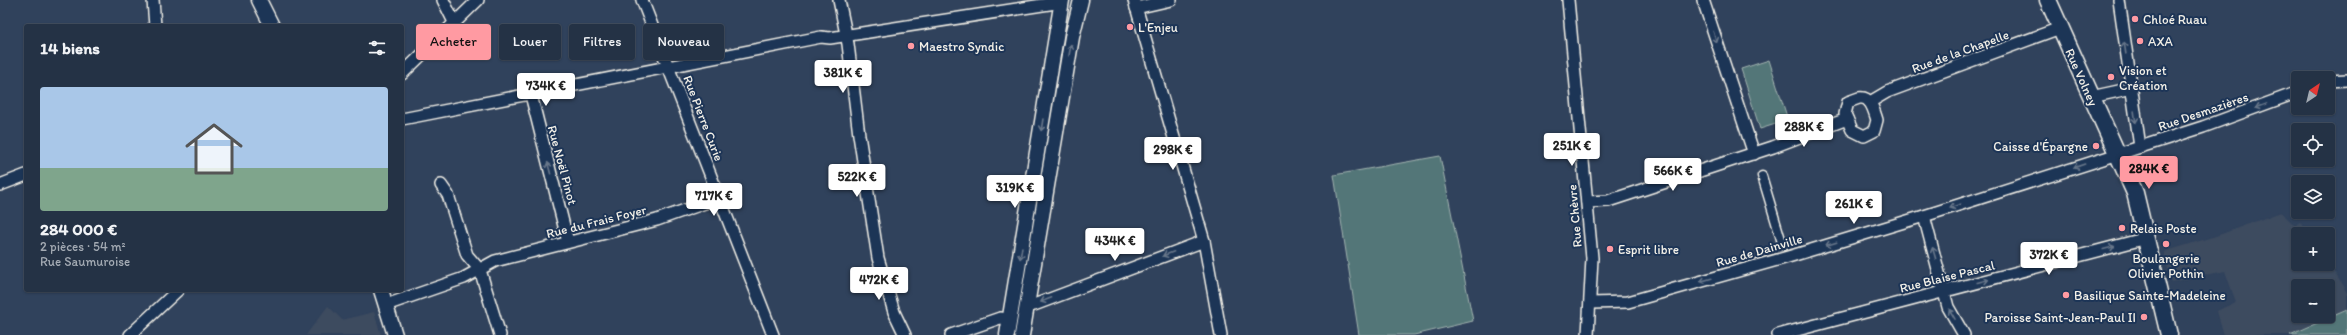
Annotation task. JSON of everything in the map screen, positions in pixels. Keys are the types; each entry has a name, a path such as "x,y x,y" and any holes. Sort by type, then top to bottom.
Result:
{"main road":[{"name":"Rue Volney","path":"2048,0 2116,154 2135,193 2169,335"}],"street":[{"path":"154,0 155,24"},
{"path":"259,0 271,24"},
{"path":"443,0 454,22"},
{"path":"404,72 478,0"},
{"name":"Rue Pierre Curie","path":"642,0 670,68 773,335"},
{"path":"839,0 846,35 878,258 894,312 904,335"},
{"path":"1022,335 1072,37 1081,0"},
{"path":"1171,0 1135,3 1204,241 1221,335"},
{"name":"Rue Chèvre","path":"1568,0 1592,258 1591,303 1588,335"},
{"path":"1703,0 1754,154"},
{"path":"2119,0 2130,86 2140,147"},
{"path":"404,119 531,95 639,72 670,68 698,60 821,37 846,35 1062,1 1007,335"},
{"name":"Rue de la Chapelle","path":"1870,102 1887,92 2060,28"},
{"path":"2335,81 2347,80"},
{"path":"2091,97 2128,89 2130,86"},
{"name":"Rue Noël Pinot","path":"531,95 568,242"},
{"name":"Rue Desmazières","path":"2116,154 2202,127 2291,95"},
{"path":"1862,97 1870,102 1877,120 1874,131 1861,136 1852,130 1846,119 1845,109 1848,102 1862,97"},
{"path":"1587,202 1608,201 1754,154 1846,119"},
{"name":"Rue de Dainville","path":"1591,303 1628,302 1924,216 2116,154"},
{"path":"0,185 24,176"},
{"path":"1762,176 1783,246"},
{"path":"441,185 448,195 467,256 480,270 500,335"},
{"name":"Rue du Frais Foyer","path":"386,305 464,278 495,261 657,220 719,198"},
{"path":"1924,216 1945,290 1948,307 1964,335"},
{"name":"Rue Blaise Pascal","path":"1778,335 2147,238"},
{"path":"1027,304 1034,305 1204,241"},
{"path":"130,335 176,292"},
{"path":"382,292 395,335"},
{"path":"951,335 1000,318 1010,319"}],"shaded area":[{"path":"2281,212 2295,226 2300,222 2303,227 2291,227 2291,271 2334,271 2347,293 2347,310 2335,315 2335,279 2291,279 2291,323 2317,323 2290,335 2224,335 2217,311 2236,302 2225,271 2171,282 2164,252 2219,235"},
{"path":"328,306 342,320 374,312 381,335 306,335"}],"green space":[{"path":"1769,60 1788,120 1760,129 1741,69"},
{"path":"1440,156 1473,321 1414,335 1359,335 1334,175"},
{"path":"2347,310 2347,335 2290,335 2317,323 2335,323 2335,315"}],"place":[{"name":"Chloé Ruau","path":"2135,19"},
{"name":"L'Enjeu","path":"1130,27"},
{"name":"AXA","path":"2140,41"},
{"name":"Maestro Syndic","path":"911,46"},
{"name":"Vision et Création","path":"2111,77"},
{"name":"Caisse d'Épargne","path":"2096,146"},
{"name":"Relais Poste","path":"2122,228"},
{"name":"Boulangerie Olivier Pothin","path":"2166,244"},
{"name":"Esprit libre","path":"1610,249"},
{"name":"Basilique Sainte-Madeleine","path":"2066,295"},
{"name":"Paroisse Saint-Jean-Paul II","path":"2144,317"}]}
